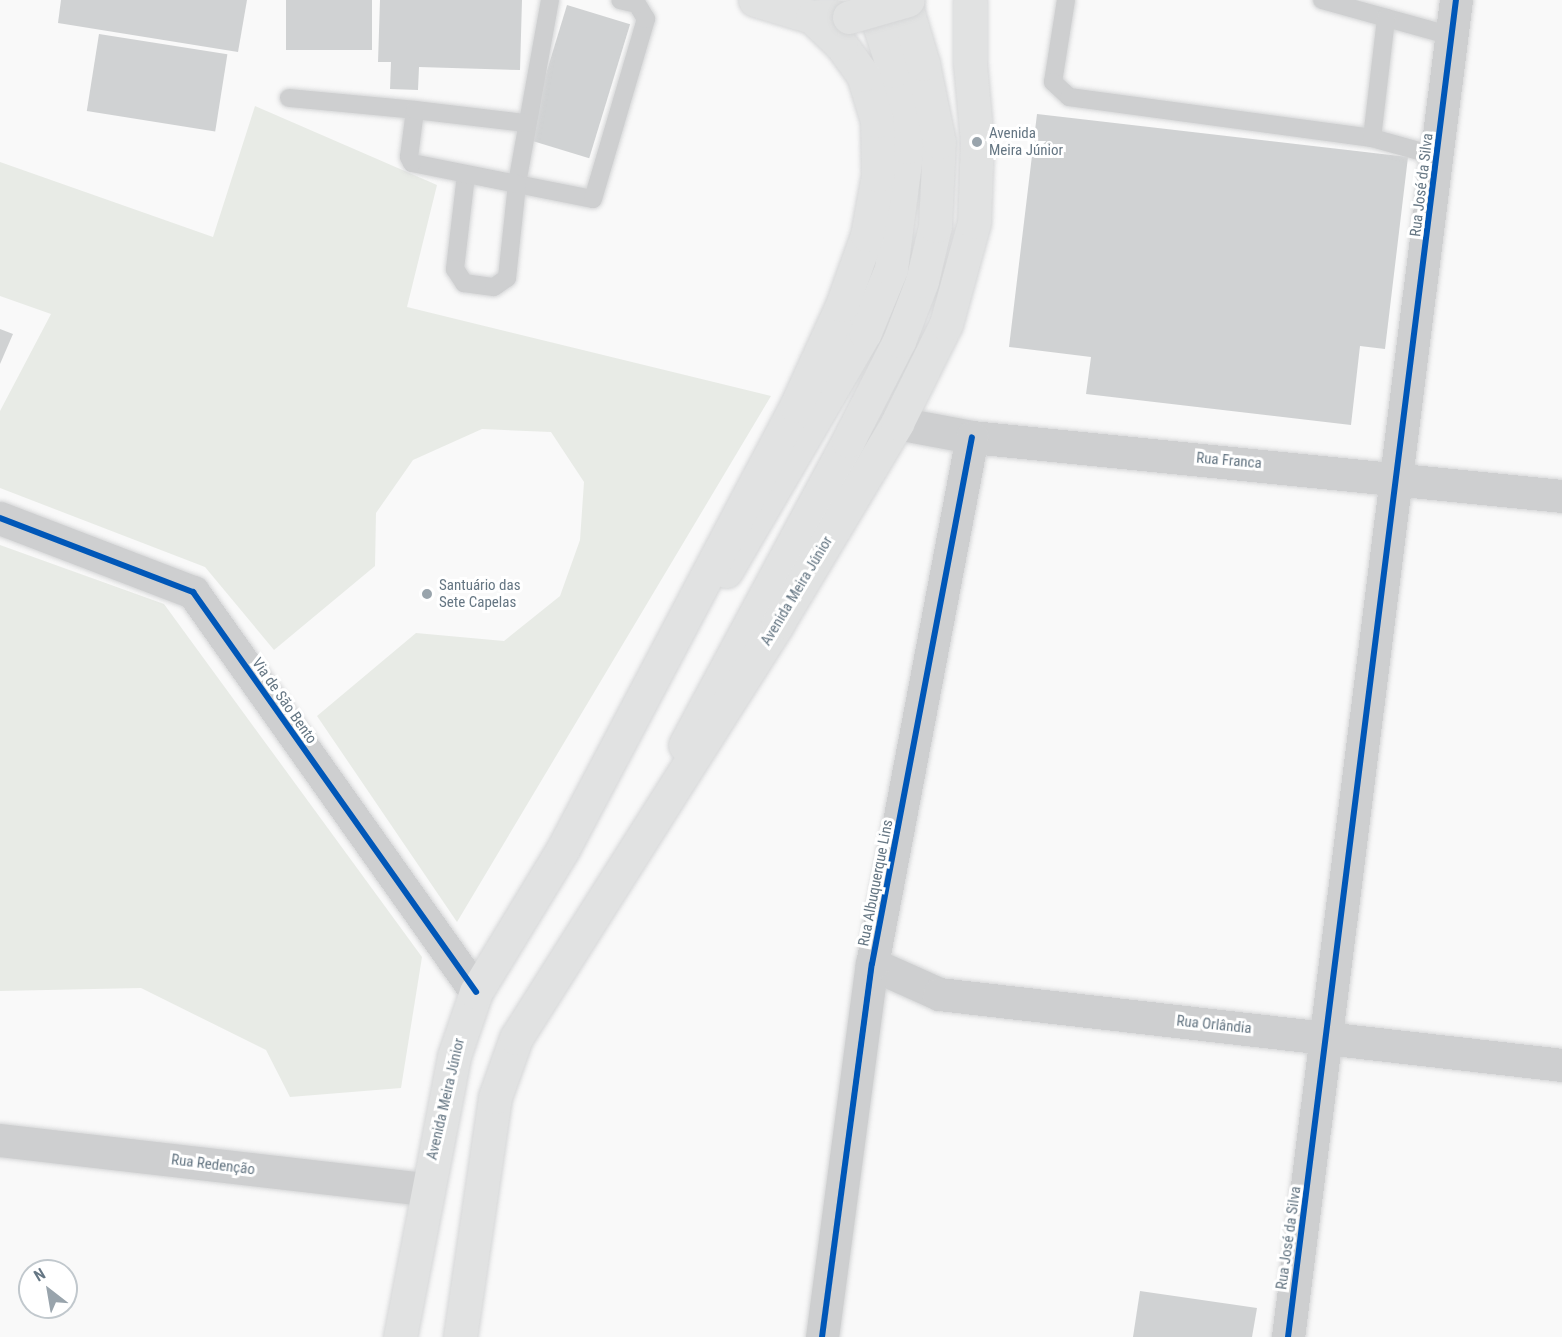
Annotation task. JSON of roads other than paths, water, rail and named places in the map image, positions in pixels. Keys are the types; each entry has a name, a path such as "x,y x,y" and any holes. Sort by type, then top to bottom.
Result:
{"main road":[{"path":"755,0 812,17 908,0"},
{"name":"Avenida Meira Júnior","path":"594,915 848,441 899,340 922,281 935,226 939,142 923,64 904,0"},
{"name":"Avenida Meira Júnior","path":"460,1337 495,1097 516,1038 778,623 897,423 946,324 974,222 977,142 970,64 970,0"},
{"name":"Avenida Meira Júnior","path":"400,1337 426,1189 454,1056 476,992 564,849 865,332 891,269 907,147 894,71 860,9"},
{"name":"Avenida Meira Júnior","path":"564,849 796,406 842,305 867,235 878,175 877,121 863,75 841,45 812,17"}],"street":[{"name":"Rua José da Silva","path":"1288,1337 1328,1038 1456,0"},
{"name":"Rua Franca","path":"897,423 972,437 1398,477 1562,496"},
{"name":"Rua Albuquerque Lins","path":"822,1337 872,964 972,437"},
{"name":"Via de São Bento","path":"0,518 193,592 476,992"},
{"name":"Rua Orlândia","path":"872,964 939,994 1562,1065"},
{"name":"Rua Redenção","path":"0,1140 426,1189"}],"lane":[{"path":"466,175 454,269 464,284 494,287 507,278 526,123 550,0"},
{"path":"415,110 409,157 412,163 593,199 646,18 637,4 620,0"},
{"path":"1066,0 1053,82 1070,97 1372,138 1437,156"},
{"path":"1322,0 1347,4 1386,18 1452,36"},
{"path":"1372,138 1386,18"},
{"path":"289,98 526,123"}],"place":[{"name":"Avenida Meira Júnior","path":"977,142"},
{"name":"Santuário das Sete Capelas","path":"427,594"}]}
